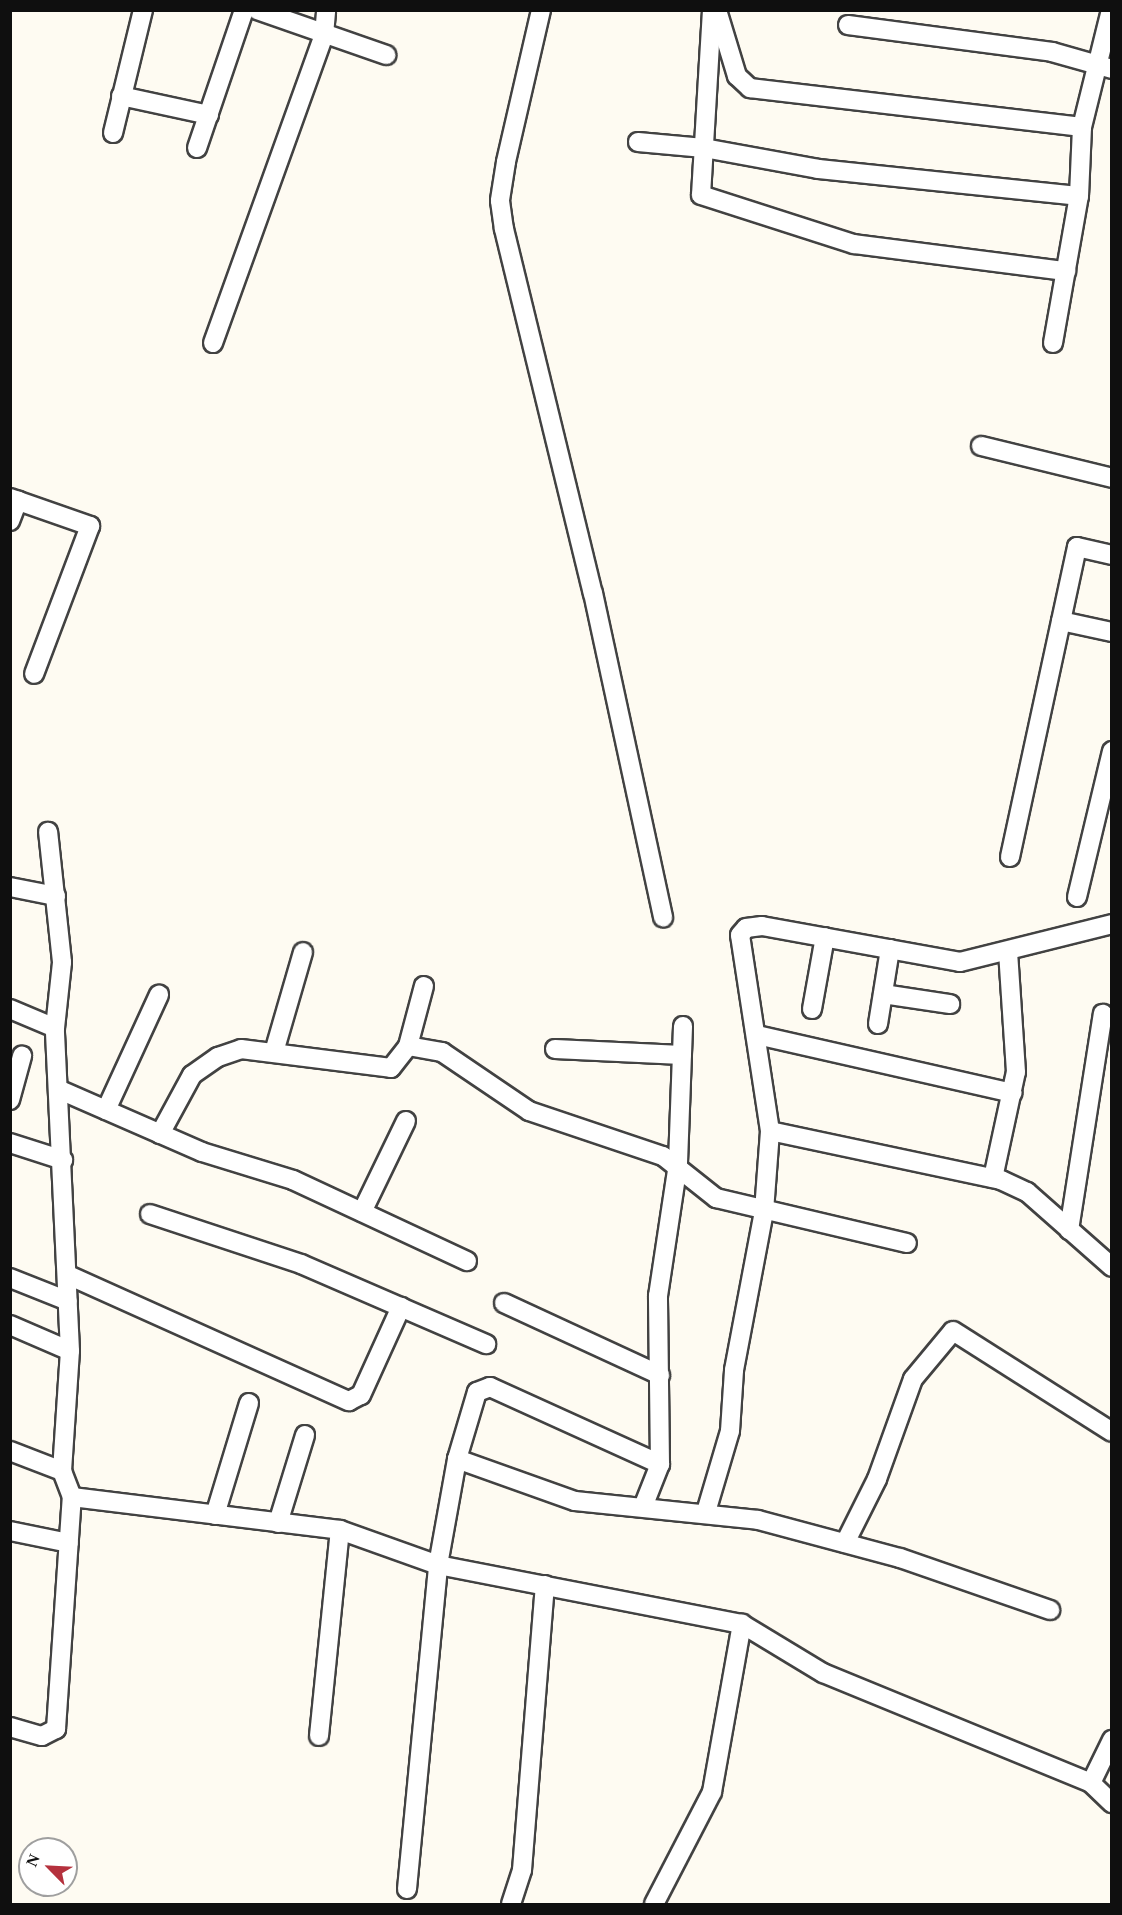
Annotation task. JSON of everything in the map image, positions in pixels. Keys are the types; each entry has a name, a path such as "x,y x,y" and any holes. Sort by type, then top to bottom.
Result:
{"street":[{"path":"113,133 142,10"},
{"path":"197,148 244,10"},
{"path":"256,10 386,55"},
{"path":"213,343 324,35 326,10"},
{"path":"542,10 506,162 501,201 504,229 593,593 663,918"},
{"path":"712,10 701,195 757,216 854,244 1066,271"},
{"path":"717,10 737,76 750,88 1082,127"},
{"path":"1053,343 1079,196 1082,127 1095,61 1111,10"},
{"path":"848,25 1095,61 1112,69"},
{"path":"121,96 209,115"},
{"path":"638,142 704,148 818,169 1079,196"},
{"path":"981,446 1112,478"},
{"path":"10,521 14,499 90,526 34,674"},
{"path":"1010,857 1077,547 1112,555"},
{"path":"1061,621 1112,632"},
{"path":"1077,897 1112,751"},
{"path":"10,1726 42,1736 51,1734 56,1729 72,1497 62,1471 70,1351 60,1090 55,1028 62,962 48,832"},
{"path":"10,887 56,896"},
{"path":"706,1512 730,1431 734,1370 764,1211 770,1131 740,935 746,928 762,926 960,962 1008,952 1112,924"},
{"path":"812,1009 825,937"},
{"path":"879,1024 890,949"},
{"path":"274,1052 303,952"},
{"path":"993,1178 1016,1072 1008,952"},
{"path":"160,1134 192,1075 218,1057 241,1049 274,1052 381,1070 399,1063 408,1046 424,986"},
{"path":"883,994 950,1004"},
{"path":"106,1110 159,995"},
{"path":"10,1009 55,1028"},
{"path":"1069,1230 1103,1014"},
{"path":"642,1507 660,1464 658,1296 678,1163 683,1026"},
{"path":"757,1035 1012,1093"},
{"path":"408,1046 442,1052 529,1111 678,1163 716,1198 907,1244"},
{"path":"555,1049 682,1055"},
{"path":"10,1100 22,1056"},
{"path":"60,1090 160,1134 293,1180 467,1261"},
{"path":"362,1212 406,1121"},
{"path":"770,1131 993,1178 1026,1192 1112,1267"},
{"path":"10,1143 63,1160"},
{"path":"150,1214 302,1264 486,1344"},
{"path":"68,1275 349,1401 361,1395 401,1307"},
{"path":"10,1278 68,1302"},
{"path":"504,1303 660,1375"},
{"path":"10,1325 70,1351"},
{"path":"845,1543 877,1479 913,1379 953,1331 1112,1432"},
{"path":"407,1889 438,1565 457,1459 482,1387 660,1464"},
{"path":"215,1515 249,1403"},
{"path":"278,1523 305,1435"},
{"path":"10,1451 62,1471"},
{"path":"457,1459 575,1501 706,1512 845,1543 1050,1610"},
{"path":"72,1497 340,1530 438,1565 742,1624 823,1673 1091,1783 1112,1803"},
{"path":"10,1530 69,1543"},
{"path":"319,1736 340,1530"},
{"path":"511,1905 522,1870 545,1585"},
{"path":"654,1905 712,1792 742,1624"},
{"path":"1091,1783 1112,1740"}]}
